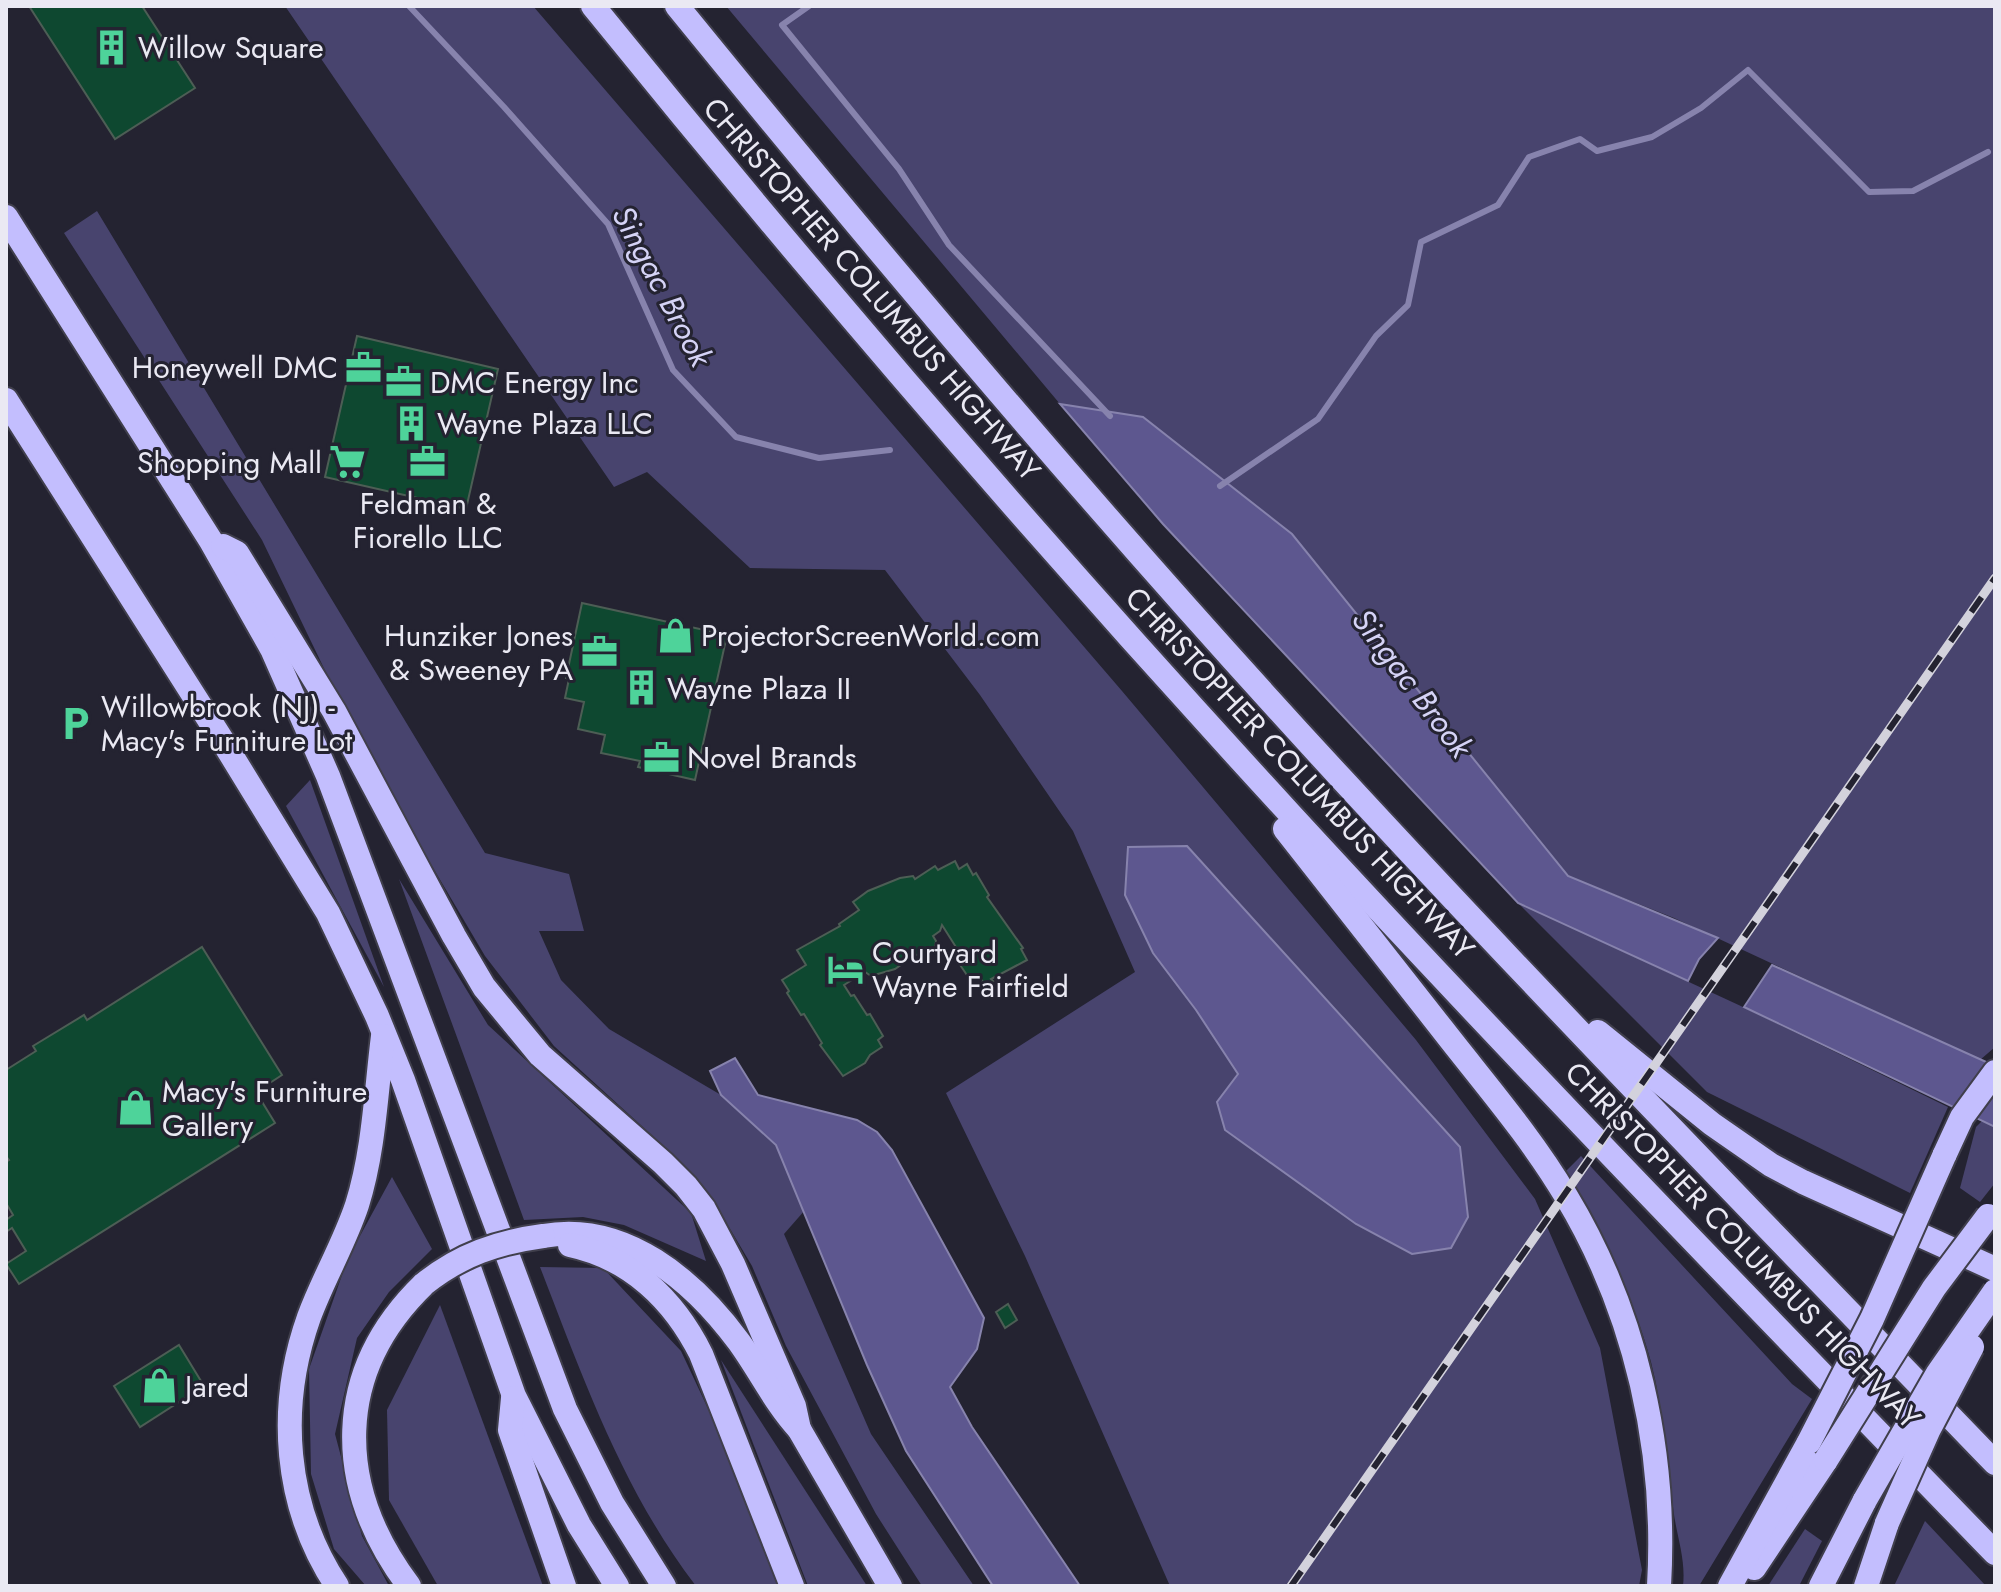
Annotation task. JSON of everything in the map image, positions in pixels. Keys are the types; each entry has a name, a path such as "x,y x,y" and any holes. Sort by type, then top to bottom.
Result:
{"highway":[{"name":"CHRISTOPHER COLUMBUS HIGHWAY","path":"593,6 790,245 1165,676 1503,1041 1995,1553"},
{"name":"CHRISTOPHER COLUMBUS HIGHWAY","path":"677,6 931,314 1124,537 1339,777 1525,975 1995,1463"},
{"path":"6,217 211,541 272,649 312,736 565,1409 612,1503 664,1586"},
{"path":"6,400 13,417 301,867 347,951 407,1093 514,1396 565,1499 617,1586"},
{"path":"211,541 237,553 334,711 462,950 500,1009 540,1055 663,1163 704,1209 733,1264 794,1406 799,1429"},
{"path":"1165,676 1503,1106 1546,1164 1572,1207 1614,1293 1646,1401 1661,1520 1659,1586"},
{"path":"1525,975 1712,1124 1771,1165 1995,1269"},
{"path":"337,1586 319,1555 298,1499 289,1437 290,1403 297,1358 309,1315 357,1205 365,1171 383,1033"},
{"path":"1730,1586 1872,1319 1962,1117 1995,1072"},
{"path":"1742,1586 1934,1288 1992,1212"},
{"path":"409,1586 380,1539 367,1507 356,1463 354,1418 360,1385 371,1355 403,1304 458,1259 519,1239 567,1231 621,1243 667,1268 691,1287 721,1320 783,1411 799,1429 890,1586"},
{"path":"543,1236 588,1249 623,1266 655,1289 682,1319 701,1354 792,1586"},
{"path":"1821,1586 1865,1500 1938,1373 1995,1291"},
{"path":"1866,1586 1887,1523 1928,1431 1995,1307"},
{"path":"514,1396 510,1430 564,1586"}],"shaded area":[{"path":"285,6 533,6 1122,691 1416,1040 1535,1199 1600,1348 1642,1570 1639,1586 1170,1586 1025,1256 946,1093 1135,972 1073,831 980,695 885,570 750,568 647,472 614,487","holes":["1153,953 1451,1248 1411,1254 1356,1224 1217,1102 1238,1074 1196,1010"]},
{"path":"726,6 1995,6 1995,1047 1980,1060 1674,918 1568,876 1292,534 1143,417 1060,404"},
{"path":"97,211 485,853 569,874 584,931 539,931 561,980 609,1029 721,1095 776,1145 805,1210 784,1234 871,1434 974,1586 922,1586 876,1514 786,1346 752,1266 710,1195 678,1159 554,1046 485,956 363,749 262,540 64,233"},
{"path":"310,780 384,987 286,806"},
{"path":"399,879 488,1025 691,1213 706,1261 624,1225 583,1217 524,1220"},
{"path":"1518,903 1743,1007 1948,1107 1910,1193 1707,1092"},
{"path":"1982,1121 1995,1127 1995,1183 1980,1202 1960,1188 1976,1127"},
{"path":"1581,1156 1792,1384 1812,1399 1699,1586 1683,1586 1682,1556 1674,1517 1662,1416 1644,1337 1614,1264 1566,1171"},
{"path":"392,1177 432,1249 389,1292 357,1338 335,1434 362,1536 389,1586 366,1586 334,1549 311,1474 309,1369 348,1258"},
{"path":"540,1267 603,1268 681,1351 740,1477 779,1586 696,1586 670,1550 626,1473 589,1392"},
{"path":"440,1305 543,1586 438,1586 389,1500 387,1410"},
{"path":"721,1360 867,1586 808,1586"},
{"path":"1925,1521 1986,1586 1894,1586"},
{"path":"1805,1529 1822,1541 1799,1586 1768,1586"}],"water":[{"path":"1060,404 1143,417 1292,534 1568,876 1718,938 1699,959 1688,981 1518,903 1163,524"},
{"path":"1187,846 1460,1147 1468,1217 1451,1248 1412,1254 1356,1224 1225,1130 1217,1102 1238,1074 1196,1010 1153,953 1125,895 1128,847"},
{"path":"1772,965 1995,1066 1995,1127 1744,1007"},
{"path":"735,1058 758,1095 857,1120 877,1132 892,1150 984,1318 977,1349 950,1387 972,1427 1080,1586 993,1586 906,1451 776,1145 721,1095 710,1071"}],"building":[{"name":"Willow Square","path":"29,6 142,6 195,88 115,139"},
{"name":"Wayne Plaza LLC","path":"357,336 498,369 466,509 325,477"},
{"name":"Wayne Plaza II","path":"582,603 727,635 695,780 638,767 640,761 601,753 605,735 578,729 584,702 565,698 569,679 566,678"},
{"name":"Courtyard Wayne Fairfield","path":"955,861 959,869 967,864 973,875 976,873 989,895 987,897 1023,948 1027,960 991,979 993,981 986,986 979,976 971,981 956,959 961,955 942,925 933,936 936,941 934,953 915,955 912,951 912,957 895,969 871,976 865,972 844,985 867,1015 870,1014 883,1036 878,1040 882,1047 865,1063 843,1076 820,1045 822,1043 787,993 789,991 782,980 806,965 797,950 840,926 859,910 853,902 868,891 900,878 913,876 915,879 935,866 938,870"},
{"name":"Macy's Furniture Gallery","path":"202,947 282,1075 256,1092 275,1123 19,1284 6,1264 26,1251 12,1228 6,1232 6,1220 13,1215 6,1203 6,1162 9,1160 6,1156 6,1070 36,1051 33,1046 84,1015 87,1020"},
{"path":"1008,1304 1017,1320 1005,1328 996,1312"},
{"name":"Jared","path":"179,1345 204,1386 140,1427 114,1386"}],"waterway":[{"name":"Singac Brook","path":"409,6 608,224 673,370 736,437 819,458 890,450"},
{"path":"809,6 782,25 899,169 949,245 1110,416"},
{"path":"1220,486 1318,419 1376,336 1408,305 1421,242 1498,205 1529,157 1580,139 1597,151 1652,137 1701,108 1748,70 1869,192 1913,191 1988,152"}],"railway":[{"path":"1291,1586 1995,578"}],"place":[{"name":"Willow Square","path":"112,47"},
{"name":"Honeywell DMC","path":"364,367"},
{"name":"DMC Energy Inc","path":"404,382"},
{"name":"Wayne Plaza LLC","path":"411,423"},
{"name":"Shopping Mall","path":"348,462"},
{"name":"Feldman & Fiorello LLC","path":"428,462"},
{"name":"ProjectorScreenWorld.com","path":"675,635"},
{"name":"Hunziker Jones & Sweeney PA","path":"599,652"},
{"name":"Wayne Plaza II","path":"641,688"},
{"name":"Willowbrook (NJ) - Macy's Furniture Lot","path":"75,723"},
{"name":"Novel Brands","path":"661,757"},
{"name":"Courtyard Wayne Fairfield","path":"846,969"},
{"name":"Macy's Furniture Gallery","path":"136,1108"},
{"name":"Jared","path":"159,1386"}]}
